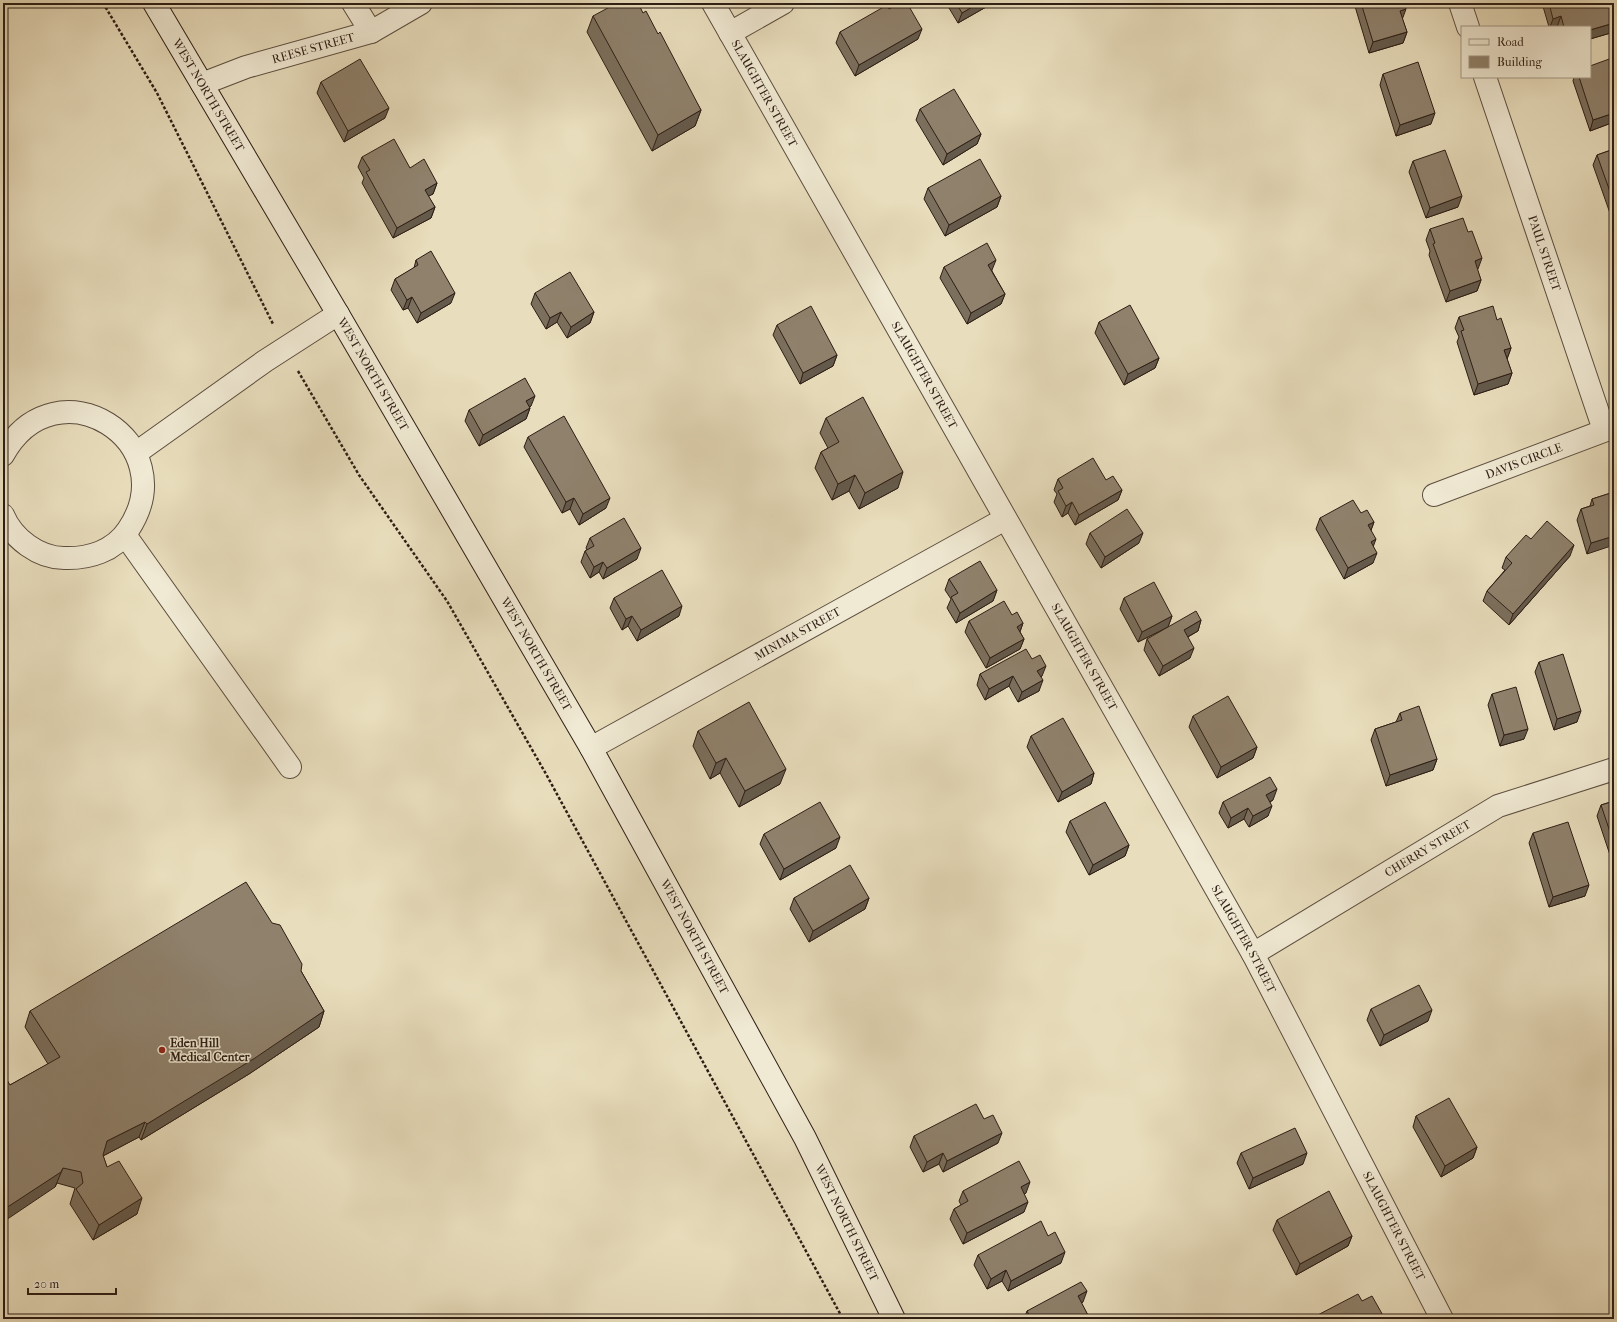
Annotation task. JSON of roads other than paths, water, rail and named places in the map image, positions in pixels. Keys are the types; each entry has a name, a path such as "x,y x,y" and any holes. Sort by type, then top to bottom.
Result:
{"street":[{"name":"WEST NORTH STREET","path":"154,3 338,314 591,748 805,1138 894,1319"},
{"path":"353,3 371,32"},
{"name":"REESE STREET","path":"202,84 246,67 371,32 421,3"},
{"name":"SLAUGHTER STREET","path":"713,3 1253,954 1442,1319"},
{"path":"730,33 783,3"},
{"path":"1460,3 1468,26"},
{"name":"PAUL STREET","path":"1485,78 1609,429"},
{"path":"136,453 285,348 338,314"},
{"path":"6,442 41,418 58,413 77,412 95,417 112,426 125,438 136,453 141,470 143,487 141,504 125,535 111,547 94,555 77,559 58,558 41,553 25,544 6,526"},
{"name":"DAVIS CIRCLE","path":"1434,495 1609,429"},
{"name":"MINIMA STREET","path":"591,748 1005,519"},
{"path":"125,535 290,767"},
{"name":"CHERRY STREET","path":"1253,954 1498,806 1614,769"}],"place":[{"name":"Eden Hill Medical Center","path":"162,1050"}]}
